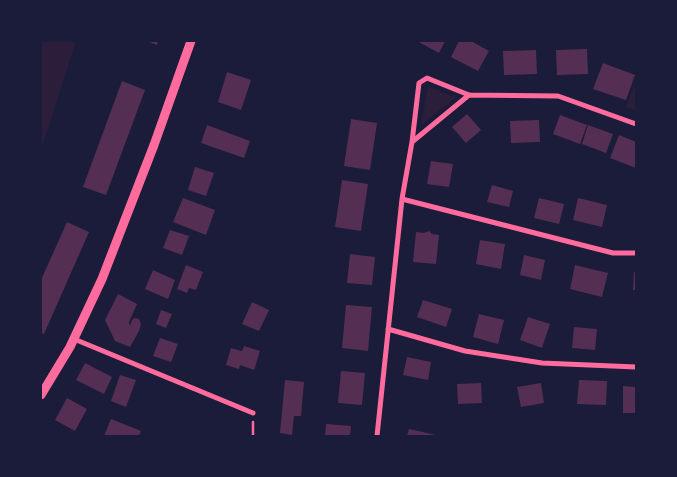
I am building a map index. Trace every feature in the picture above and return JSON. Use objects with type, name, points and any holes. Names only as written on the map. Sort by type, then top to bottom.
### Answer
[{"type":"street","points":[[41,395],[74,339],[102,278],[154,146],[191,41]]},
{"type":"street","points":[[376,436],[402,199],[412,142],[419,82],[427,78],[469,95],[558,96],[636,124]]},
{"type":"street","points":[[412,142],[469,95]]},
{"type":"street","points":[[402,199],[613,252],[636,253]]},
{"type":"street","points":[[388,329],[465,352],[542,363],[636,367]]},
{"type":"street","points":[[74,339],[253,413]]},
{"type":"shaded area","points":[[41,41],[76,41],[41,151]]},
{"type":"shaded area","points":[[636,80],[636,110],[626,107]]},
{"type":"shaded area","points":[[428,86],[455,98],[421,125]]},
{"type":"building","points":[[146,41],[158,41],[157,45]]},
{"type":"building","points":[[417,41],[445,41],[439,53]]},
{"type":"building","points":[[459,41],[471,41],[489,51],[478,71],[451,57]]},
{"type":"building","points":[[587,49],[588,74],[557,75],[556,50]]},
{"type":"building","points":[[536,50],[537,74],[504,75],[503,51]]},
{"type":"building","points":[[603,63],[635,75],[626,100],[593,89]]},
{"type":"building","points":[[227,72],[251,80],[241,110],[218,102]]},
{"type":"building","points":[[122,81],[145,90],[106,195],[83,187]]},
{"type":"building","points":[[467,114],[481,130],[466,143],[452,127]]},
{"type":"building","points":[[560,115],[587,125],[580,144],[553,134]]},
{"type":"building","points":[[351,119],[377,123],[370,170],[344,166]]},
{"type":"building","points":[[539,120],[540,142],[511,143],[510,121]]},
{"type":"building","points":[[207,125],[250,141],[244,158],[201,143]]},
{"type":"building","points":[[588,125],[613,134],[606,153],[582,144]]},
{"type":"building","points":[[619,135],[636,142],[636,168],[610,158]]},
{"type":"building","points":[[431,161],[453,164],[449,187],[427,184]]},
{"type":"building","points":[[195,167],[214,173],[206,196],[188,190]]},
{"type":"building","points":[[342,180],[368,184],[361,231],[335,227]]},
{"type":"building","points":[[492,185],[513,191],[509,207],[487,202]]},
{"type":"building","points":[[183,198],[215,210],[206,235],[173,222]]},
{"type":"building","points":[[539,198],[564,204],[559,224],[534,218]]},
{"type":"building","points":[[578,198],[607,205],[602,227],[573,220]]},
{"type":"building","points":[[67,222],[89,232],[44,334],[41,333],[41,280]]},
{"type":"building","points":[[170,230],[189,236],[182,255],[163,248]]},
{"type":"building","points":[[429,231],[432,234],[439,235],[436,264],[413,262],[416,232],[424,233]]},
{"type":"building","points":[[480,240],[505,244],[501,269],[476,264]]},
{"type":"building","points":[[350,254],[375,257],[372,285],[347,283]]},
{"type":"building","points":[[524,255],[545,260],[541,280],[520,275]]},
{"type":"building","points":[[186,265],[203,272],[196,290],[189,288],[187,293],[177,289]]},
{"type":"building","points":[[575,265],[608,273],[602,297],[570,289]]},
{"type":"building","points":[[153,270],[175,280],[168,299],[145,289]]},
{"type":"building","points":[[634,272],[636,272],[636,290],[633,290]]},
{"type":"building","points":[[118,294],[137,304],[129,322],[130,326],[135,318],[139,319],[141,324],[130,347],[115,341],[105,320]]},
{"type":"building","points":[[423,300],[452,309],[446,327],[417,317]]},
{"type":"building","points":[[252,302],[269,310],[259,331],[242,324]]},
{"type":"building","points":[[346,305],[372,307],[368,351],[342,348]]},
{"type":"building","points":[[161,310],[172,314],[166,328],[156,324]]},
{"type":"building","points":[[479,314],[504,320],[498,344],[473,337]]},
{"type":"building","points":[[528,317],[550,324],[542,348],[520,340]]},
{"type":"building","points":[[574,327],[597,329],[595,350],[572,348]]},
{"type":"building","points":[[160,338],[178,344],[171,362],[153,356]]},
{"type":"building","points":[[244,346],[260,351],[254,370],[240,365],[239,369],[226,365],[231,348],[242,351]]},
{"type":"building","points":[[407,357],[431,362],[428,380],[403,375]]},
{"type":"building","points":[[85,363],[112,377],[104,394],[76,380]]},
{"type":"building","points":[[341,371],[365,373],[362,405],[338,403]]},
{"type":"building","points":[[120,375],[136,380],[126,407],[111,401]]},
{"type":"building","points":[[285,380],[304,382],[301,416],[294,416],[292,435],[280,433]]},
{"type":"building","points":[[579,380],[607,381],[606,405],[577,404]]},
{"type":"building","points":[[481,383],[482,403],[458,404],[457,384]]},
{"type":"building","points":[[541,383],[544,403],[521,407],[517,387]]},
{"type":"building","points":[[623,386],[636,387],[636,413],[623,413]]},
{"type":"building","points":[[67,398],[87,409],[75,431],[55,420]]},
{"type":"building","points":[[111,419],[141,431],[139,436],[104,436]]},
{"type":"building","points":[[326,424],[351,426],[350,436],[325,436]]},
{"type":"building","points":[[409,429],[436,435],[436,436],[407,436]]}]
